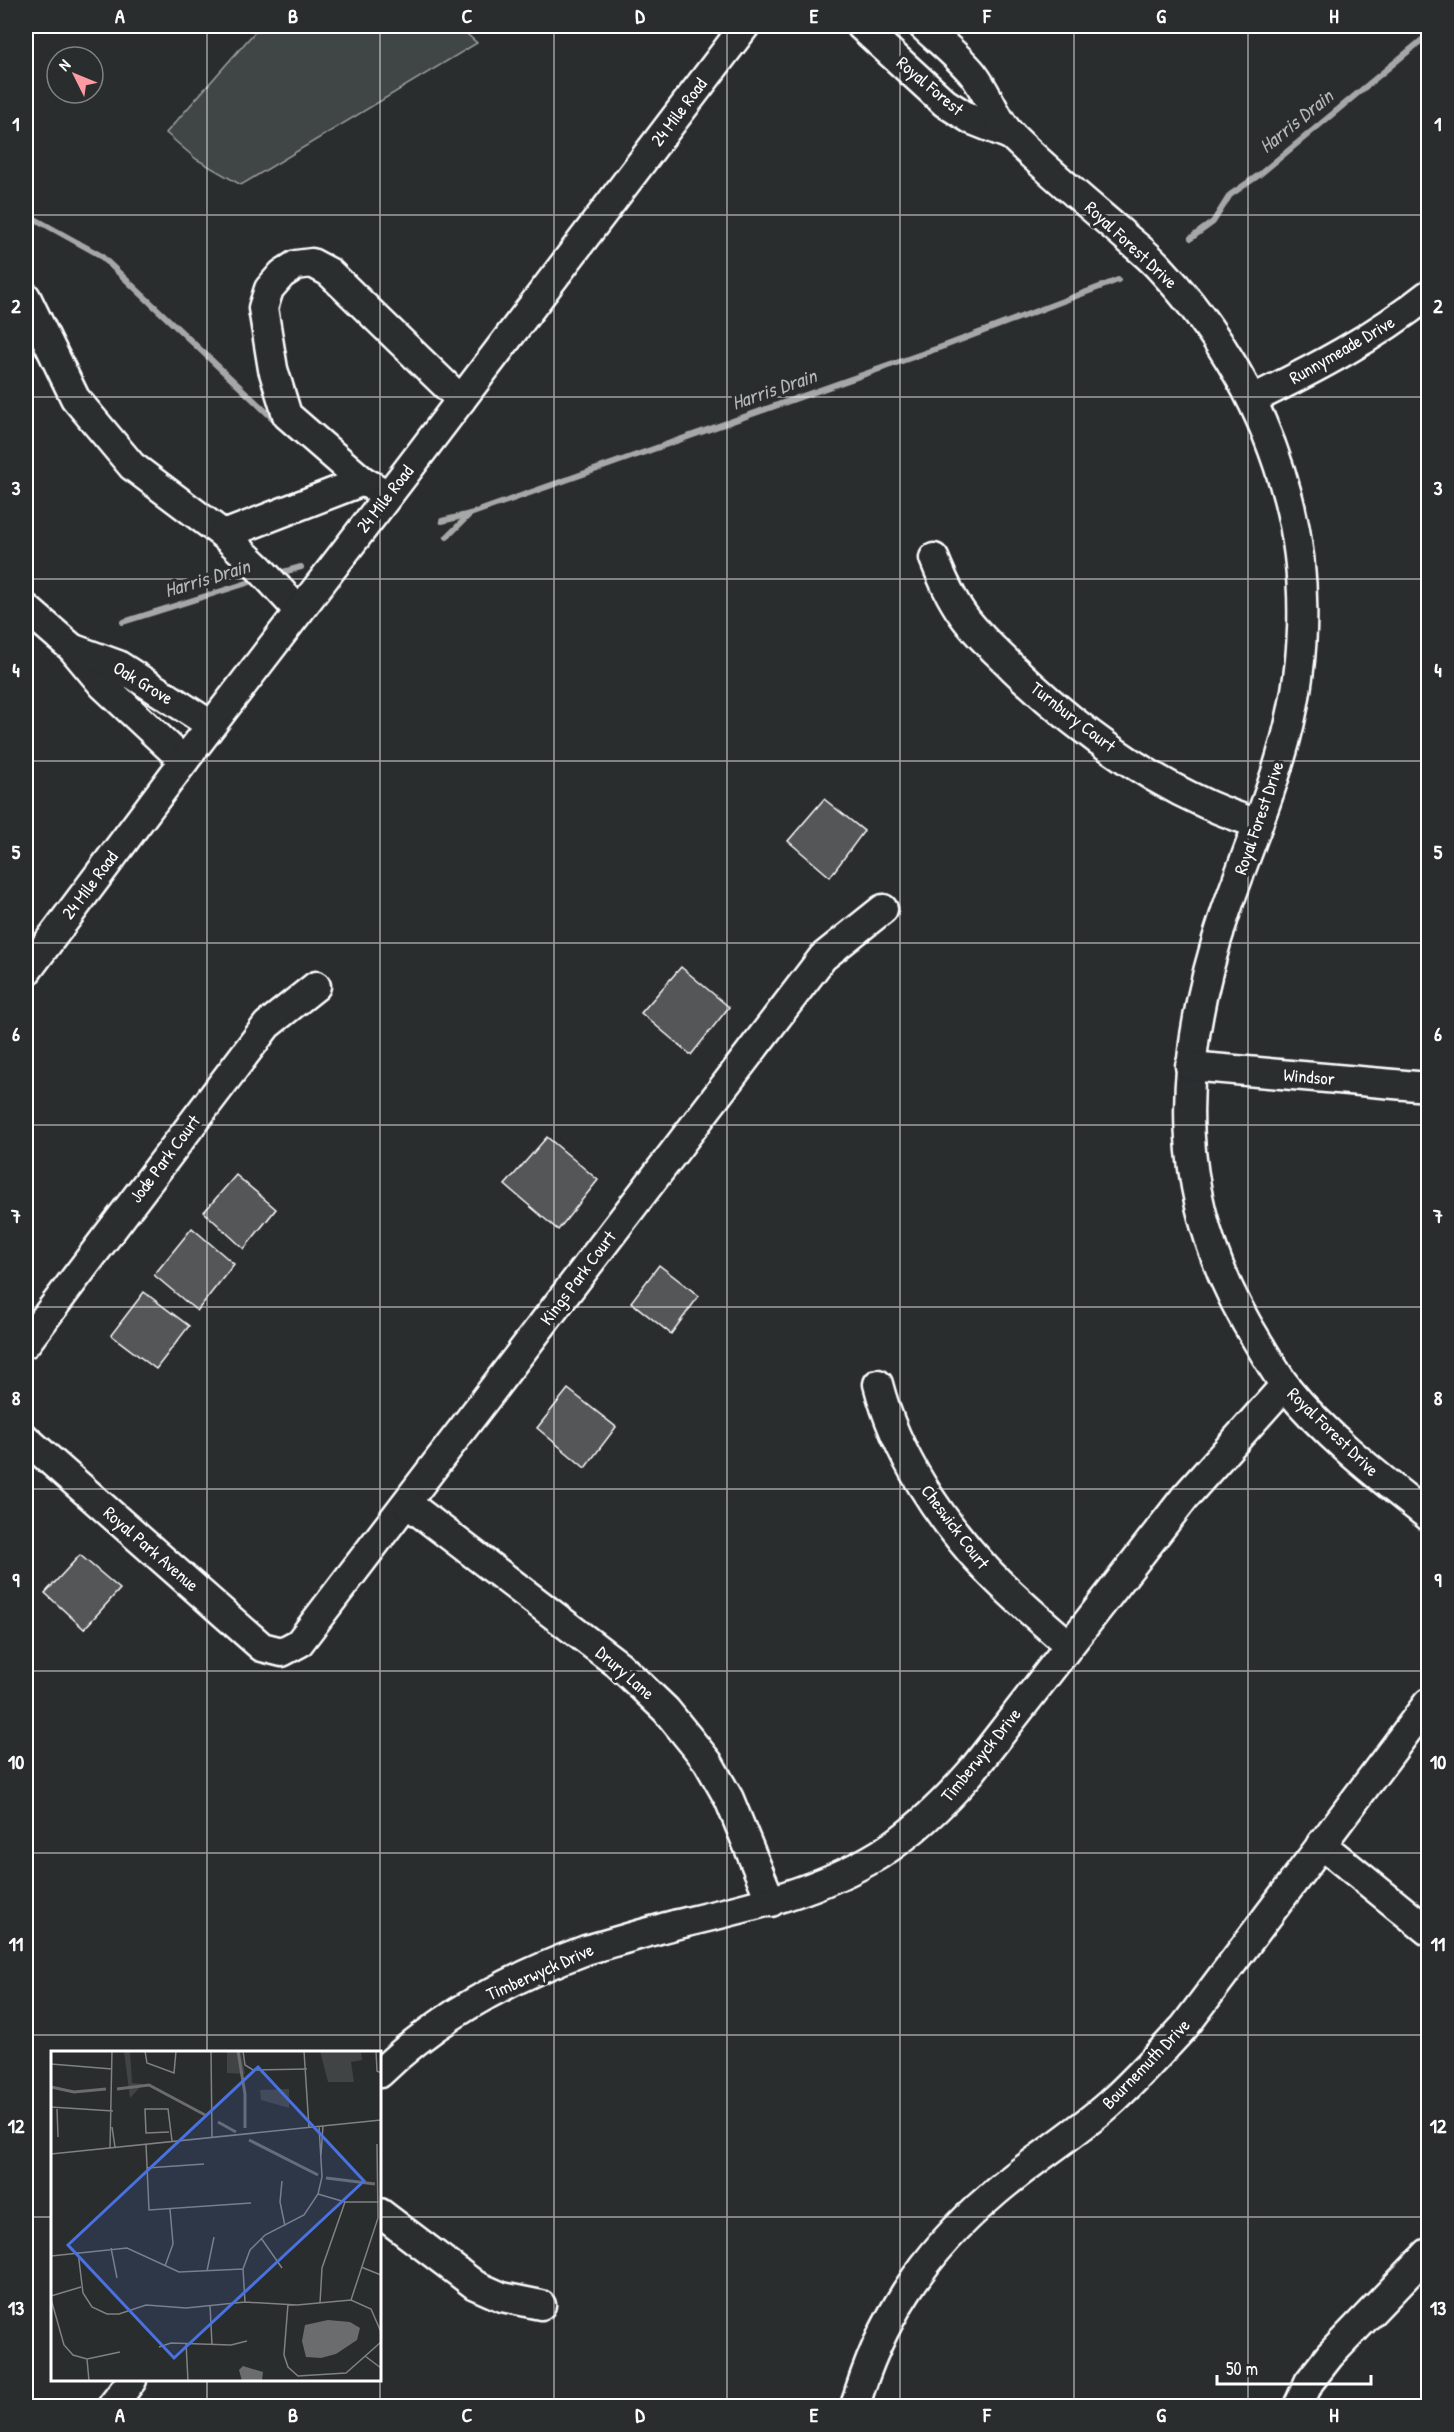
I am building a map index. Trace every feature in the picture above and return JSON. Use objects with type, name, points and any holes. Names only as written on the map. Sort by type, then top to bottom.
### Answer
[{"type":"street","name":"Royal Forest","points":[[861,26],[945,103],[972,120],[1010,135]]},
{"type":"street","name":"Royal Forest","points":[[923,26],[973,74],[1010,135]]},
{"type":"street","name":"24 Mile Road","points":[[26,972],[184,760],[461,400],[735,29]]},
{"type":"street","name":"Royal Forest Drive","points":[[1010,135],[1156,263],[1192,305],[1222,346],[1253,399],[1290,504],[1300,564],[1302,628],[1300,667],[1281,756],[1208,967],[1196,1019],[1190,1066],[1188,1130],[1192,1174],[1202,1219],[1218,1266],[1242,1318],[1285,1385],[1337,1440],[1428,1516]]},
{"type":"street","points":[[388,495],[363,481],[287,414],[273,369],[262,308],[269,289],[282,274],[296,265],[312,264],[328,272],[461,400]]},
{"type":"street","name":"Runnymeade Drive","points":[[1253,399],[1311,371],[1366,340],[1428,295]]},
{"type":"street","points":[[26,297],[75,398],[132,466],[224,535],[270,579],[299,611]]},
{"type":"street","points":[[224,535],[363,481]]},
{"type":"street","name":"Turnbury Court","points":[[934,558],[947,590],[964,616],[985,640],[1064,713],[1115,752],[1161,780],[1206,804],[1258,824]]},
{"type":"street","name":"Oak Grove","points":[[26,608],[72,648],[103,686],[184,760]]},
{"type":"street","name":"Oak Grove","points":[[72,648],[118,665],[211,725]]},
{"type":"street","name":"Kings Park Court","points":[[282,1652],[299,1643],[823,957],[883,909]]},
{"type":"street","name":"Jode Park Court","points":[[26,1343],[267,1025],[316,986]]},
{"type":"street","name":"Windsor","points":[[1190,1066],[1428,1087]]},
{"type":"street","name":"Cheswick Court","points":[[878,1384],[896,1438],[944,1518],[988,1571],[1069,1645]]},
{"type":"street","name":"Timberwyck Drive","points":[[381,2072],[401,2052],[460,2010],[557,1961],[586,1950],[671,1926],[771,1902],[830,1881],[880,1854],[935,1810],[971,1772],[1185,1497],[1285,1385]]},
{"type":"street","name":"Royal Park Avenue","points":[[26,1439],[262,1647],[282,1652]]},
{"type":"street","name":"Drury Lane","points":[[407,1503],[619,1665],[666,1710],[708,1762],[729,1799],[771,1902]]},
{"type":"street","name":"Bournemuth Drive","points":[[855,2406],[880,2337],[912,2280],[957,2229],[991,2196],[1110,2103],[1185,2026],[1428,1703]]},
{"type":"street","points":[[1322,1844],[1428,1931]]},
{"type":"street","points":[[381,2214],[475,2285],[502,2297],[541,2305]]},
{"type":"street","points":[[1298,2406],[1309,2382],[1330,2355],[1428,2253]]},
{"type":"street","points":[[112,2406],[131,2381]]},
{"type":"shaded area","points":[[260,26],[458,26],[477,43],[241,185],[196,159],[166,133]]},
{"type":"building","points":[[824,799],[864,831],[830,877],[788,841]]},
{"type":"building","points":[[681,967],[729,1007],[691,1055],[641,1013]]},
{"type":"building","points":[[547,1137],[598,1180],[558,1230],[505,1185]]},
{"type":"building","points":[[236,1175],[276,1209],[244,1249],[204,1212]]},
{"type":"building","points":[[192,1228],[234,1264],[197,1311],[154,1275]]},
{"type":"building","points":[[659,1265],[699,1296],[671,1334],[631,1302]]},
{"type":"building","points":[[144,1292],[189,1326],[156,1369],[111,1335]]},
{"type":"building","points":[[568,1389],[616,1427],[585,1468],[537,1428]]},
{"type":"building","points":[[80,1555],[120,1589],[84,1629],[45,1593]]},
{"type":"waterway","name":"Harris Drain","points":[[1191,238],[1213,222],[1230,195],[1259,175],[1428,35]]},
{"type":"waterway","points":[[26,214],[100,255],[280,425]]},
{"type":"waterway","name":"Harris Drain","points":[[442,521],[470,514],[947,345],[1118,280]]},
{"type":"waterway","name":"Harris Drain","points":[[447,537],[470,514]]},
{"type":"waterway","name":"Harris Drain","points":[[276,574],[301,567]]},
{"type":"waterway","name":"Harris Drain","points":[[123,622],[260,579]]}]
